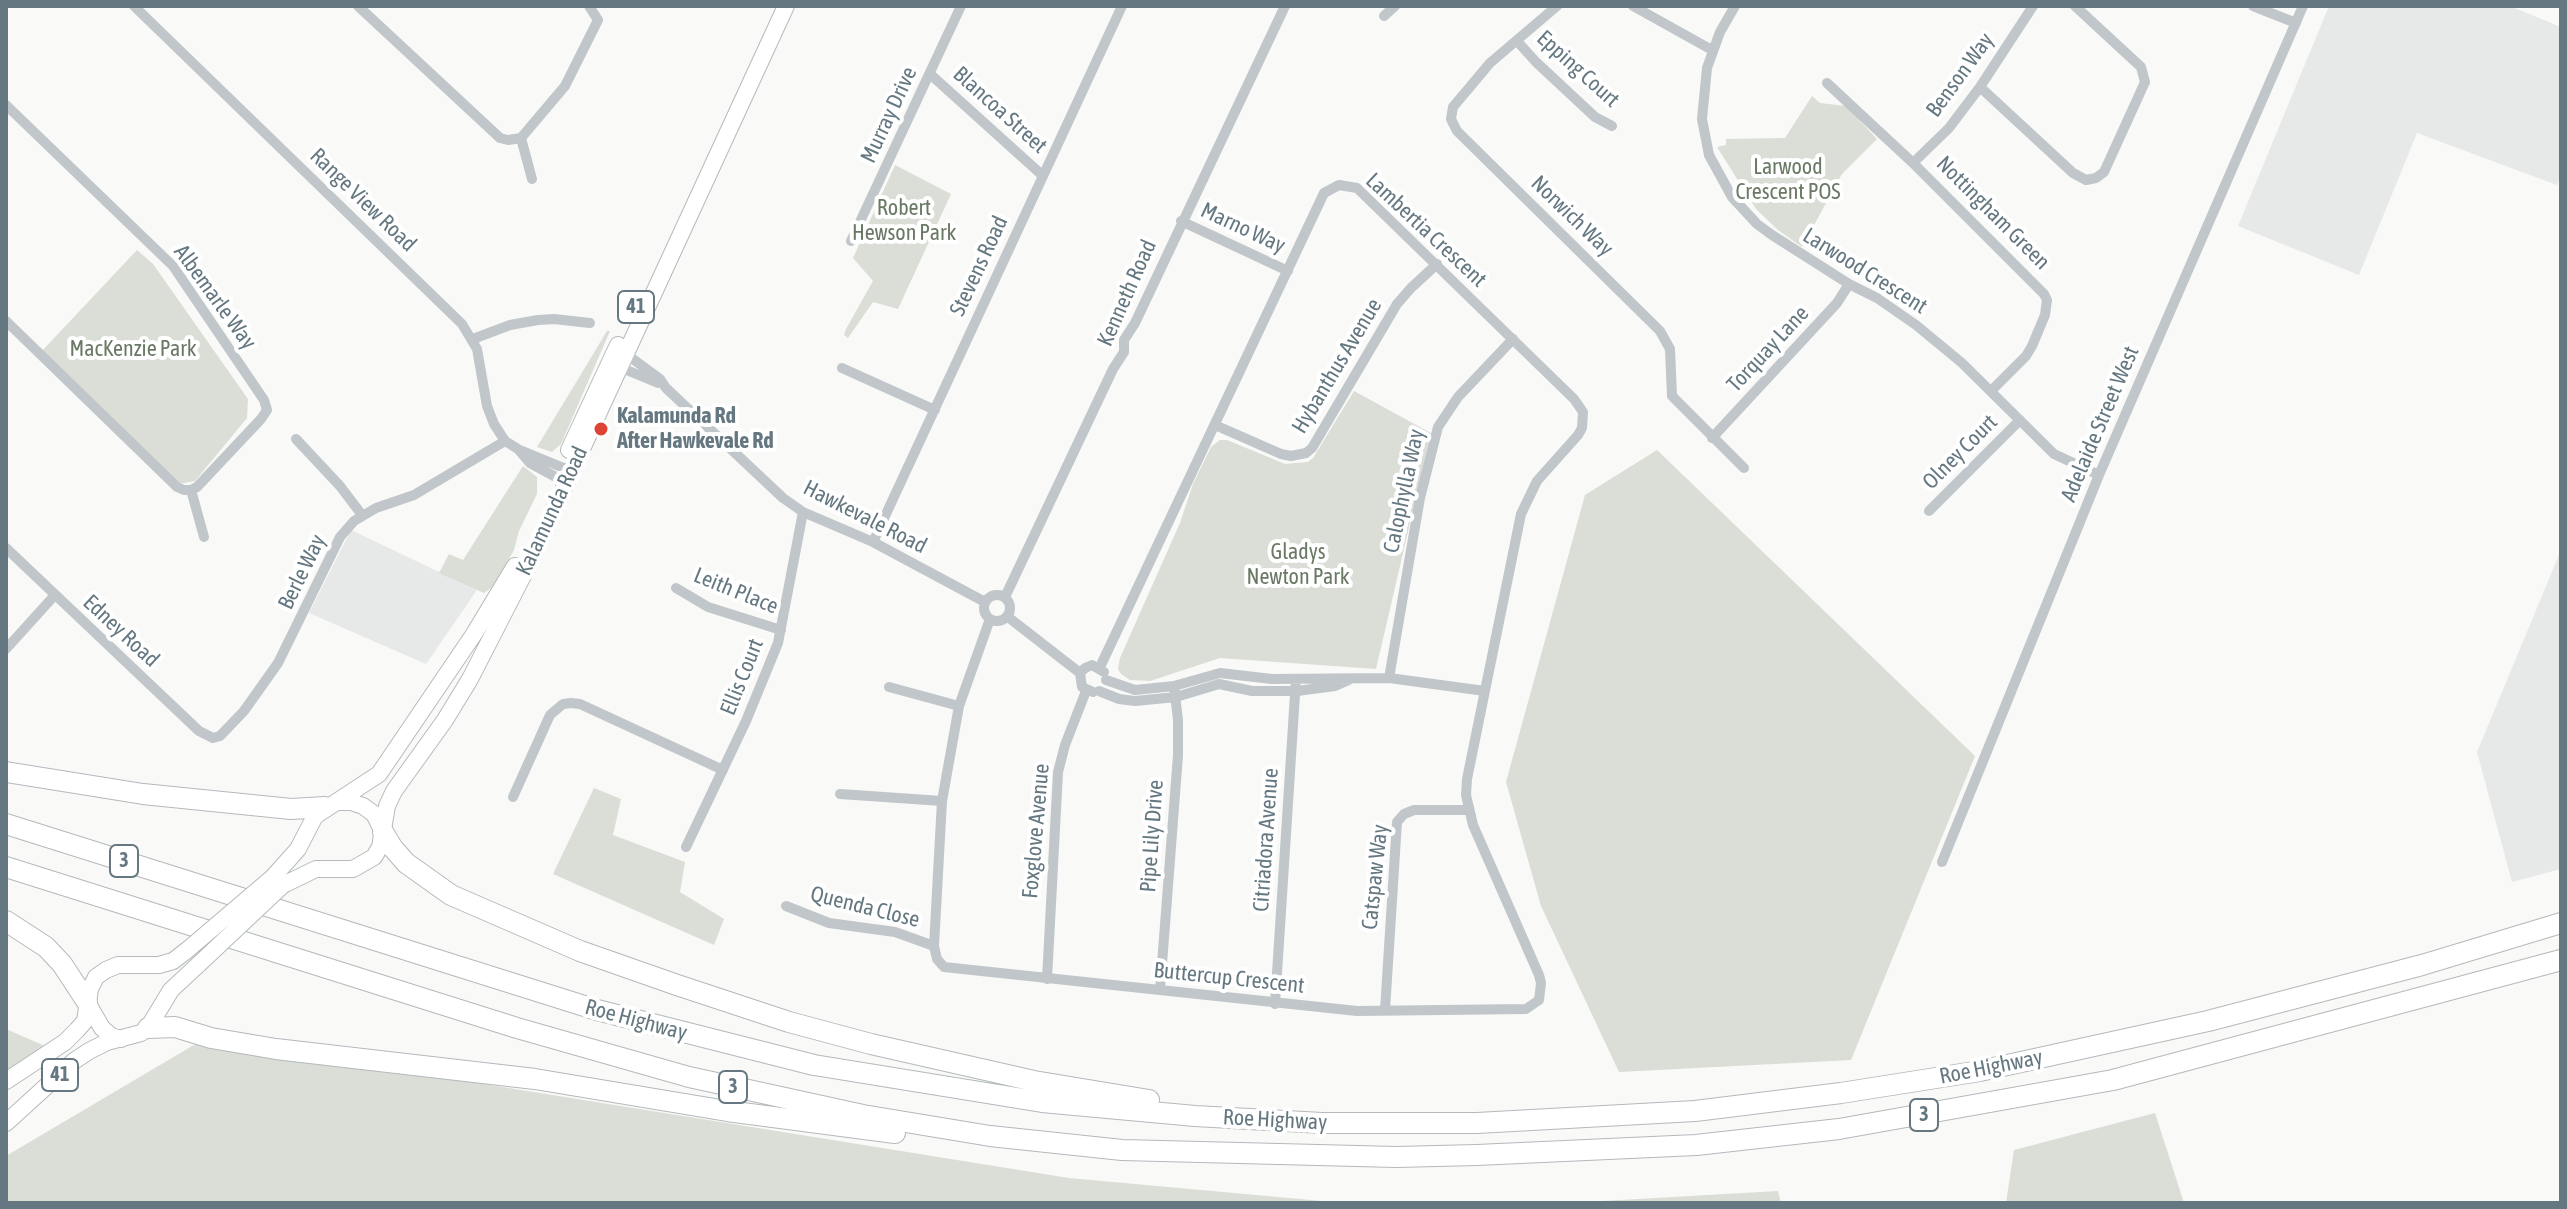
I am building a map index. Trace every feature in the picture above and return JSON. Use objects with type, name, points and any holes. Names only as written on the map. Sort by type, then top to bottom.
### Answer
[{"type":"highway","points":[[6,772],[143,794],[291,809],[332,804]]},
{"type":"highway","name":"Roe Highway","points":[[6,824],[597,1010],[814,1065],[988,1095],[1195,1116],[1322,1123],[1463,1123],[1695,1111],[1841,1093],[1980,1071],[2208,1021],[2422,965],[2561,923]]},
{"type":"highway","points":[[383,832],[406,863],[432,883],[503,918],[580,951],[677,985],[789,1022],[871,1044],[1034,1081],[1205,1107],[1350,1116],[1534,1120]]},
{"type":"highway","name":"Roe Highway","points":[[6,867],[530,1032],[689,1077],[863,1115],[990,1136],[1122,1150],[1396,1157],[1477,1155],[1696,1145],[1839,1129],[2113,1080],[2561,960]]},
{"type":"highway","points":[[6,921],[46,947],[62,964],[87,1002]]},
{"type":"highway","points":[[148,1028],[175,1027],[211,1038],[276,1049],[535,1079],[820,1124],[964,1141],[1122,1150]]},
{"type":"main road","name":"Kalamunda Road","points":[[618,358],[776,6]]},
{"type":"main road","name":"Kalamunda Road","points":[[148,1028],[171,990],[278,881],[315,816],[379,774],[474,634],[564,474],[786,6]]},
{"type":"main road","name":"Kalamunda Road","points":[[6,1081],[71,1036],[85,1021],[87,1002],[96,977],[106,970],[118,965],[159,965],[173,961],[278,881],[316,869],[353,869],[374,857],[380,847],[387,806],[394,791],[470,679],[529,564],[564,474]]},
{"type":"main road","points":[[332,804],[351,802],[363,806],[374,814],[383,832]]},
{"type":"main road","points":[[87,1002],[102,1028],[111,1036],[121,1039]]},
{"type":"main road","name":"41","points":[[6,1123],[74,1061],[107,1042],[148,1028]]},
{"type":"street","name":"Range View Road","points":[[134,6],[462,324],[473,339],[481,363],[487,406],[505,441]]},
{"type":"street","points":[[358,6],[500,138],[508,140],[521,138],[565,86],[598,20],[589,6]]},
{"type":"street","name":"Murray Drive","points":[[851,241],[961,6]]},
{"type":"street","name":"Stevens Road","points":[[873,542],[1122,6]]},
{"type":"street","name":"Kenneth Road","points":[[1005,597],[1113,369],[1124,352],[1124,340],[1135,323],[1285,6]]},
{"type":"street","points":[[1384,16],[1395,6]]},
{"type":"street","name":"Norwich Way","points":[[1557,6],[1490,63],[1453,107],[1451,119],[1457,131],[1660,331],[1670,349],[1672,396],[1744,468]]},
{"type":"street","points":[[1633,6],[1712,50]]},
{"type":"street","name":"Larwood Crescent","points":[[1735,6],[1729,12],[1712,50],[1704,89],[1704,137],[1713,163],[1732,197],[1757,224],[1849,284],[1896,310],[1962,363],[2054,454],[2099,475]]},
{"type":"street","name":"Benson Way","points":[[1913,163],[1949,128],[2033,6]]},
{"type":"street","points":[[1980,87],[2073,173],[2086,180],[2104,172],[2145,82],[2141,67],[2075,6]]},
{"type":"street","points":[[2253,6],[2296,23]]},
{"type":"street","name":"Adelaide Street West","points":[[1942,862],[2099,475],[2303,6]]},
{"type":"street","name":"Epping Court","points":[[1517,41],[1585,108],[1612,126]]},
{"type":"street","name":"Blancoa Street","points":[[930,74],[1042,175]]},
{"type":"street","name":"Nottingham Green","points":[[1827,83],[1913,163],[2039,288],[2047,300],[2045,315],[2026,356],[1991,391]]},
{"type":"street","name":"Albemarle Way","points":[[6,105],[173,266],[264,400],[267,410],[261,419],[191,490]]},
{"type":"street","points":[[521,138],[532,179]]},
{"type":"street","name":"Lambertia Crescent","points":[[1100,667],[1324,193],[1339,185],[1357,188],[1581,405],[1583,419],[1578,435],[1537,481],[1521,514],[1485,691]]},
{"type":"street","name":"Marno Way","points":[[1181,221],[1288,271]]},
{"type":"street","name":"Hybanthus Avenue","points":[[1215,425],[1281,454],[1300,456],[1306,453],[1312,448],[1397,304],[1437,264]]},
{"type":"street","name":"Torquay Lane","points":[[1712,438],[1837,303],[1849,284]]},
{"type":"street","points":[[473,339],[510,325],[538,320],[590,323]]},
{"type":"street","points":[[6,321],[177,487],[191,490],[204,537]]},
{"type":"street","name":"Calophylla Way","points":[[1389,678],[1420,498],[1438,427],[1458,397],[1513,339]]},
{"type":"street","name":"Hawkevale Road","points":[[618,358],[660,379],[783,498],[803,512],[873,542],[985,602]]},
{"type":"street","points":[[842,368],[935,410]]},
{"type":"street","name":"Olney Court","points":[[1929,511],[2020,420]]},
{"type":"street","points":[[296,439],[340,486],[362,515]]},
{"type":"street","points":[[505,441],[518,449],[530,463],[564,474]]},
{"type":"street","name":"Berle Way","points":[[213,738],[220,736],[244,711],[278,663],[340,537],[362,515],[414,495],[505,441]]},
{"type":"street","name":"Ellis Court","points":[[686,847],[746,721],[781,630],[803,512]]},
{"type":"street","name":"Edney Road","points":[[6,548],[199,731],[213,738]]},
{"type":"street","name":"Leith Place","points":[[676,588],[708,607],[781,630]]},
{"type":"street","points":[[994,595],[1005,597],[1011,606],[1008,617],[999,622],[990,619],[984,611],[985,602],[994,595]]},
{"type":"street","points":[[6,649],[54,596]]},
{"type":"street","points":[[1008,617],[1080,673]]},
{"type":"street","points":[[934,946],[942,801],[959,706],[990,619]]},
{"type":"street","points":[[1351,679],[1335,686],[1297,691],[1252,691],[1219,684],[1135,701],[1099,691],[1086,691],[1079,682],[1080,673],[1089,666],[1100,667],[1106,680],[1135,690],[1175,691],[1220,673],[1251,678],[1389,678],[1485,691]]},
{"type":"street","name":"Citriadora Avenue","points":[[1275,1004],[1296,679]]},
{"type":"street","points":[[1099,691],[1106,680]]},
{"type":"street","points":[[889,687],[959,706]]},
{"type":"street","name":"Foxglove Avenue","points":[[1047,979],[1058,772],[1086,691]]},
{"type":"street","name":"Pipe Lily Drive","points":[[1160,990],[1178,755],[1175,691]]},
{"type":"street","name":"Buttercup Crescent","points":[[934,946],[937,959],[949,969],[1275,1004],[1357,1011],[1526,1009],[1539,1000],[1539,975],[1482,848],[1469,810],[1467,779],[1485,691]]},
{"type":"street","points":[[513,797],[550,715],[563,704],[580,704],[723,770]]},
{"type":"street","points":[[840,794],[942,801]]},
{"type":"street","name":"Catspaw Way","points":[[1385,1010],[1397,822],[1404,814],[1414,810],[1469,810]]},
{"type":"street","name":"Quenda Close","points":[[786,906],[829,923],[895,932],[934,946]]},
{"type":"shaded area","points":[[2329,6],[2510,6],[2561,27],[2561,176],[2557,185],[2417,133],[2359,275],[2238,226]]},
{"type":"shaded area","points":[[351,530],[477,590],[426,664],[309,613]]},
{"type":"shaded area","points":[[2561,550],[2561,869],[2512,882],[2477,752]]},
{"type":"green space","name":"Larwood Crescent POS","points":[[1812,96],[1820,103],[1846,106],[1877,139],[1842,174],[1802,247],[1756,209],[1717,147],[1726,145],[1726,139],[1785,138]]},
{"type":"green space","name":"Robert Hewson Park","points":[[895,165],[951,194],[898,309],[873,302],[848,338],[844,335],[846,329],[873,281],[853,258]]},
{"type":"green space","name":"MacKenzie Park","points":[[137,250],[153,264],[248,399],[247,418],[195,481],[179,484],[41,352]]},
{"type":"green space","points":[[607,331],[610,331],[561,444],[552,452],[537,447]]},
{"type":"green space","name":"Gladys Newton Park","points":[[1354,391],[1431,433],[1376,669],[1220,658],[1150,681],[1130,680],[1121,674],[1118,669],[1120,658],[1211,447],[1220,440],[1227,440],[1285,464],[1308,462]]},
{"type":"green space","points":[[1657,450],[1975,756],[1851,1060],[1619,1072],[1541,906],[1506,782],[1585,495]]},
{"type":"green space","points":[[523,466],[537,477],[537,494],[519,531],[514,550],[494,586],[484,593],[439,573],[449,554],[463,560]]},
{"type":"green space","points":[[594,788],[621,799],[613,835],[685,862],[680,892],[724,919],[714,945],[553,874]]},
{"type":"green space","points":[[6,1029],[45,1046],[6,1075]]},
{"type":"green space","points":[[204,1039],[1069,1178],[1344,1203],[6,1203],[6,1156]]},
{"type":"green space","points":[[2155,1113],[2184,1203],[2006,1203],[2014,1150]]},
{"type":"green space","points":[[1778,1191],[1781,1203],[1568,1203]]},
{"type":"place","name":"Kalamunda Rd After Hawkevale Rd","points":[[601,429]]}]
